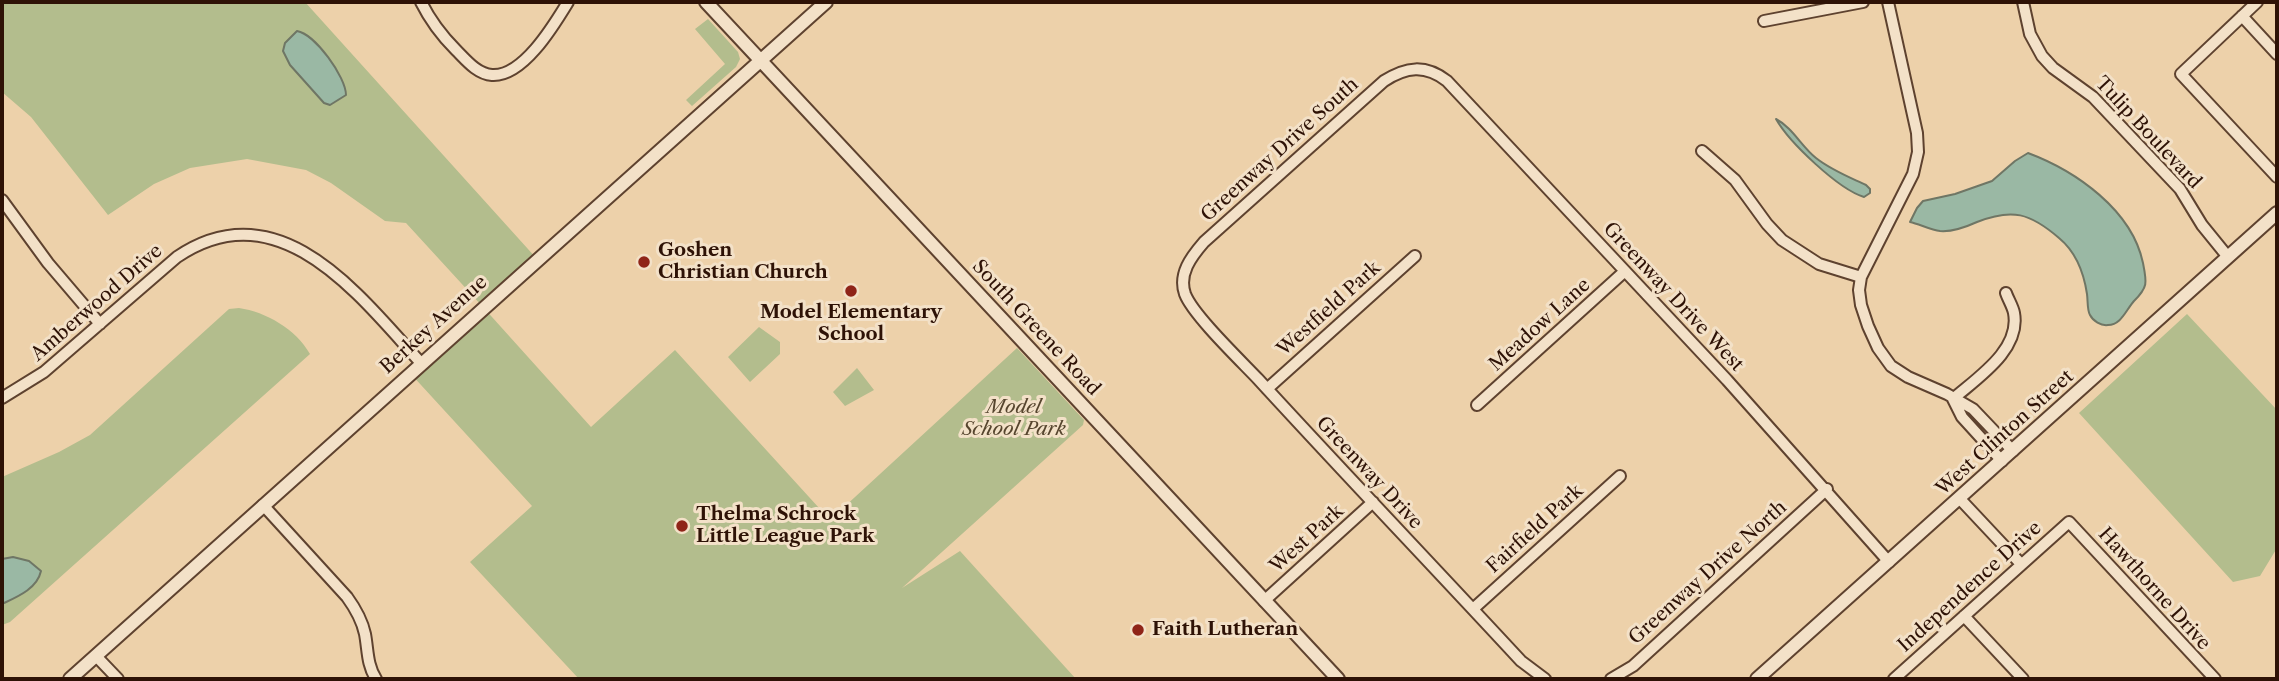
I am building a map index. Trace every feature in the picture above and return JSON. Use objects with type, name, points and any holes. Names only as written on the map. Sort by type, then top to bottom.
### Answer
[{"type":"street","points":[[421,2],[435,27],[450,44],[473,67],[492,75],[515,67],[532,52],[549,34],[568,2]]},
{"type":"street","name":"South Greene Road","points":[[706,2],[1338,679]]},
{"type":"street","name":"Berkey Avenue","points":[[70,679],[826,2]]},
{"type":"street","points":[[1764,21],[1863,2]]},
{"type":"street","points":[[1888,2],[1917,133],[1918,152],[1911,178],[1861,277],[1859,290],[1867,326],[1891,366],[1973,409],[2013,451]]},
{"type":"street","name":"Tulip Boulevard","points":[[2022,2],[2029,34],[2042,56],[2053,68],[2093,97],[2172,181],[2228,257]]},
{"type":"street","points":[[2257,2],[2181,74],[2277,177]]},
{"type":"street","points":[[2242,16],[2277,54]]},
{"type":"street","name":"Greenway Drive West","points":[[1420,68],[1447,81],[1827,489],[1889,562]]},
{"type":"street","name":"Greenway Drive South","points":[[1183,279],[1189,262],[1204,242],[1384,80],[1398,72],[1420,68]]},
{"type":"street","points":[[1702,151],[1735,180],[1782,240],[1819,264],[1861,277]]},
{"type":"street","points":[[2,200],[48,263],[100,324]]},
{"type":"street","name":"West Clinton Street","points":[[1757,679],[2277,213]]},
{"type":"street","name":"Amberwood Drive","points":[[2,398],[44,372],[184,252],[237,235],[266,236],[298,248],[342,280],[421,363]]},
{"type":"street","name":"Westfield Park","points":[[1267,389],[1415,256]]},
{"type":"street","name":"Meadow Lane","points":[[1477,405],[1625,271]]},
{"type":"street","name":"Greenway Drive","points":[[1183,279],[1190,303],[1267,389],[1521,661],[1545,679]]},
{"type":"street","points":[[1953,399],[2007,348],[2014,329],[2014,313],[2006,293]]},
{"type":"street","points":[[1953,399],[1962,417],[2002,461]]},
{"type":"street","name":"Fairfield Park","points":[[1473,609],[1620,476]]},
{"type":"street","name":"Greenway Drive North","points":[[1611,679],[1633,666],[1827,489]]},
{"type":"street","points":[[1960,499],[2021,564]]},
{"type":"street","name":"West Park","points":[[1264,601],[1373,502]]},
{"type":"street","points":[[263,505],[355,609],[365,633],[368,664],[376,679]]},
{"type":"street","name":"Independence Drive","points":[[1894,679],[2069,522]]},
{"type":"street","name":"Hawthorne Drive","points":[[2069,522],[2214,679]]},
{"type":"street","points":[[1964,616],[2022,679]]},
{"type":"street","points":[[96,656],[118,679]]},
{"type":"green space","points":[[2,2],[305,2],[537,259],[483,307],[406,223],[385,221],[331,183],[306,170],[247,159],[190,168],[154,184],[108,215],[31,117],[2,92]]},
{"type":"green space","points":[[708,19],[738,52],[740,59],[736,67],[692,106],[686,100],[725,64],[695,29]]},
{"type":"green space","name":"Model School Park","points":[[483,307],[591,427],[675,350],[830,520],[1017,348],[1084,420],[1083,425],[902,588],[960,551],[1076,679],[579,679],[470,562],[532,506],[410,373]]},
{"type":"green space","points":[[239,308],[260,313],[279,323],[297,337],[310,354],[10,622],[2,625],[2,477],[90,435],[229,309]]},
{"type":"green space","points":[[2187,314],[2277,410],[2277,548],[2260,576],[2233,582],[2079,413]]},
{"type":"green space","points":[[759,327],[780,342],[780,354],[750,382],[728,357]]},
{"type":"green space","points":[[857,368],[874,390],[845,406],[833,392]]},
{"type":"shaded area","points":[[297,31],[320,48],[341,78],[346,95],[330,105],[324,103],[290,65],[283,51],[285,43]]},
{"type":"shaded area","points":[[1776,119],[1816,158],[1866,185],[1870,193],[1864,197],[1828,175],[1792,140]]},
{"type":"shaded area","points":[[2028,153],[2065,170],[2099,195],[2127,226],[2137,244],[2143,263],[2145,284],[2142,292],[2116,323],[2103,325],[2091,317],[2084,279],[2075,257],[2059,238],[2030,218],[2001,215],[1945,231],[1910,222],[1923,201],[1955,194],[1992,181]]},
{"type":"shaded area","points":[[13,557],[29,561],[41,571],[31,588],[2,604],[2,559]]},
{"type":"place","name":"Goshen Christian Church","points":[[644,262]]},
{"type":"place","name":"Model Elementary School","points":[[851,291]]},
{"type":"place","name":"Thelma Schrock Little League Park","points":[[682,526]]},
{"type":"place","name":"Faith Lutheran","points":[[1138,630]]}]
